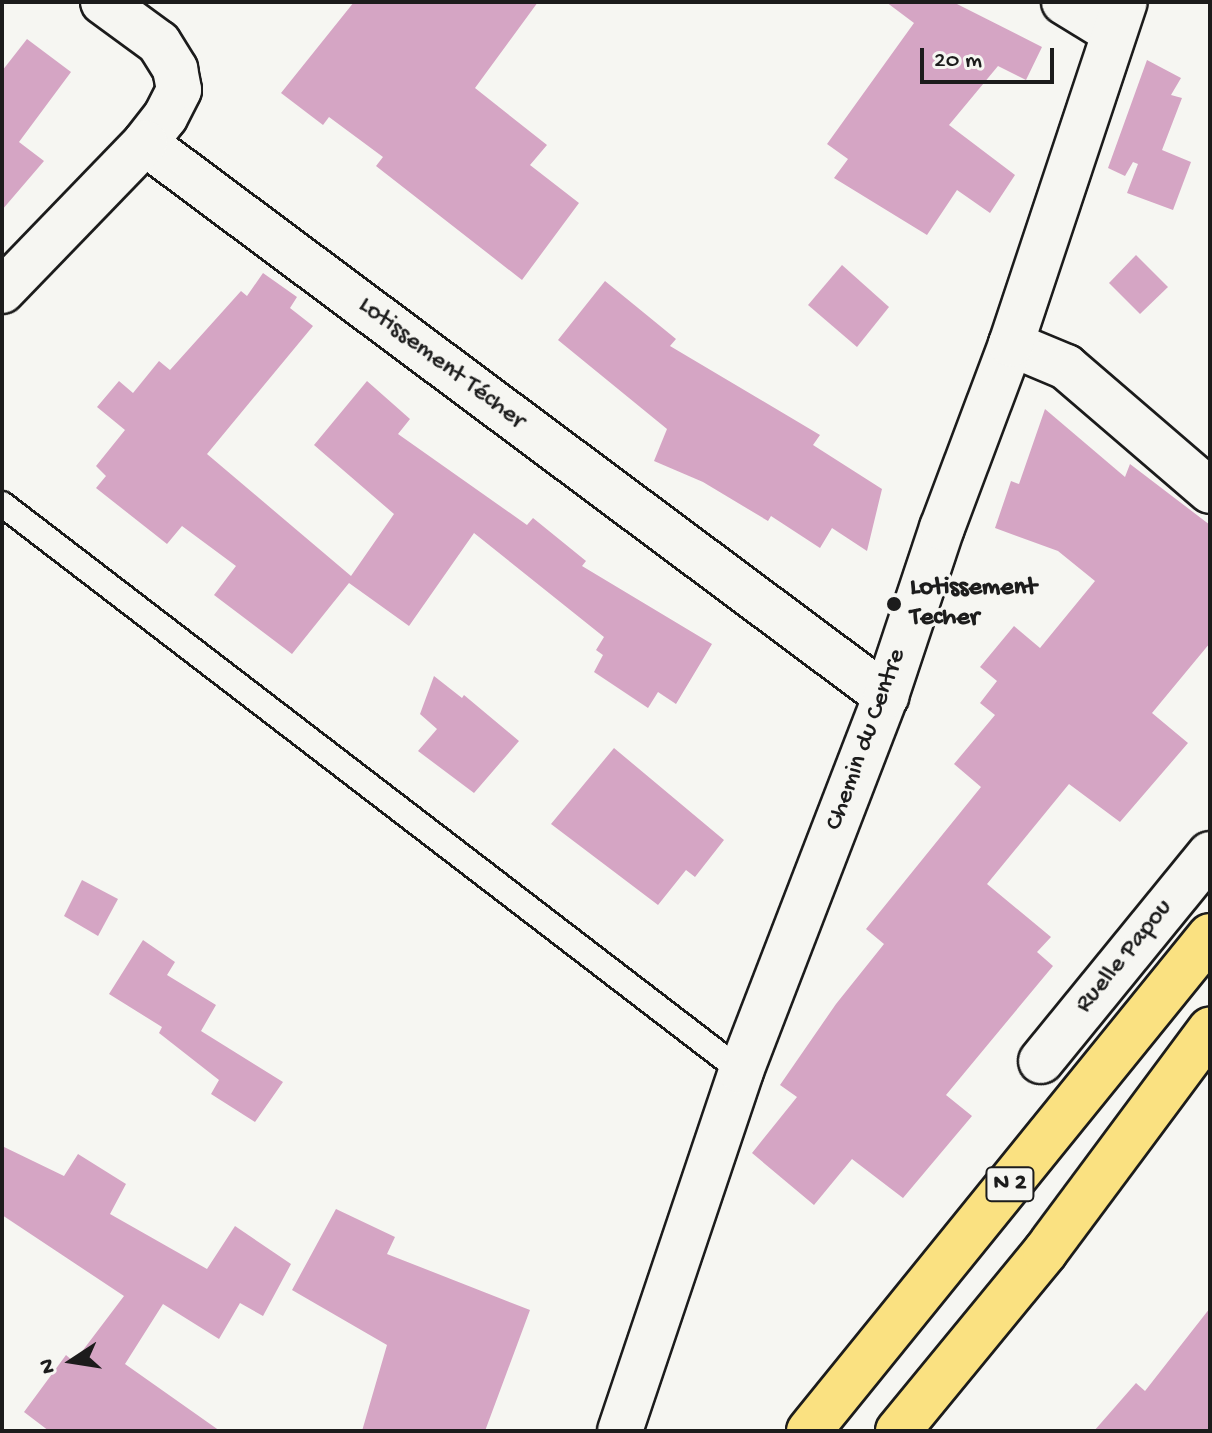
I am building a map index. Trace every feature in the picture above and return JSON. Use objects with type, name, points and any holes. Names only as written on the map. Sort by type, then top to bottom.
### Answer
[{"type":"highway","name":"N 2","points":[[809,1431],[1210,936]]},
{"type":"highway","name":"N 2","points":[[898,1431],[1045,1252],[1210,1030]]},
{"type":"highway","points":[[933,1431],[1045,1252]]},
{"type":"street","points":[[2,291],[145,143],[165,117],[179,90],[175,69],[159,43],[103,2]]},
{"type":"street","points":[[1064,2],[1119,17]]},
{"type":"street","name":"Chemin du Centre","points":[[620,1431],[741,1071],[886,696],[942,528],[1011,344],[1119,17]]},
{"type":"street","name":"Lotissement Técher","points":[[145,143],[886,696]]},
{"type":"street","points":[[1011,344],[1066,367],[1210,491]]},
{"type":"street","name":"Ruelle Papou","points":[[1041,1061],[1210,854]]},
{"type":"lane","points":[[2,504],[741,1071]]},
{"type":"building","points":[[354,2],[538,2],[475,88],[547,145],[530,165],[579,203],[522,280],[376,166],[383,157],[329,117],[323,125],[281,93]]},
{"type":"building","points":[[886,2],[953,2],[1042,47],[1026,80],[998,66],[949,125],[1015,175],[990,213],[957,190],[927,235],[834,178],[848,159],[827,144],[914,23]]},
{"type":"building","points":[[27,39],[71,72],[19,142],[44,161],[2,210],[2,71]]},
{"type":"building","points":[[1147,60],[1181,78],[1171,95],[1182,98],[1162,150],[1191,162],[1173,210],[1127,193],[1138,164],[1133,162],[1125,176],[1108,168]]},
{"type":"building","points":[[1136,255],[1168,287],[1140,314],[1109,283]]},
{"type":"building","points":[[842,265],[889,307],[857,347],[808,305]]},
{"type":"building","points":[[263,273],[297,297],[290,308],[313,326],[207,454],[351,576],[394,514],[314,445],[367,381],[410,419],[398,434],[527,525],[533,518],[586,561],[582,566],[712,644],[676,704],[658,692],[648,708],[594,672],[603,655],[596,650],[604,637],[474,533],[409,626],[349,583],[292,654],[214,595],[236,566],[182,526],[167,544],[96,488],[106,476],[96,466],[125,430],[97,407],[119,381],[133,393],[159,361],[170,370],[241,291],[247,296]]},
{"type":"building","points":[[605,281],[676,339],[670,346],[820,435],[813,445],[882,489],[867,551],[832,528],[820,548],[771,516],[768,521],[703,482],[654,461],[667,429],[558,340]]},
{"type":"building","points":[[1045,409],[1125,477],[1130,464],[1210,525],[1210,643],[1152,713],[1188,743],[1120,822],[1069,784],[987,884],[1051,937],[1037,952],[1053,966],[946,1095],[972,1116],[903,1198],[852,1159],[814,1205],[752,1153],[797,1097],[780,1085],[836,1004],[884,944],[866,929],[981,787],[954,764],[995,715],[980,703],[997,681],[980,667],[1014,626],[1040,648],[1095,581],[1058,551],[995,528],[1011,481],[1019,484]]},
{"type":"building","points":[[434,676],[462,698],[464,695],[519,741],[474,793],[418,751],[437,729],[420,714]]},
{"type":"building","points":[[614,748],[724,840],[695,877],[686,870],[658,905],[551,824]]},
{"type":"building","points":[[82,880],[118,899],[98,936],[64,916]]},
{"type":"building","points":[[143,940],[175,962],[167,975],[216,1005],[201,1031],[283,1082],[255,1122],[211,1094],[219,1080],[159,1033],[162,1027],[109,994]]},
{"type":"building","points":[[2,1146],[64,1176],[78,1154],[126,1184],[110,1214],[207,1269],[235,1226],[291,1264],[263,1316],[240,1303],[219,1339],[163,1304],[125,1364],[220,1431],[49,1431],[24,1412],[66,1355],[74,1362],[124,1296],[2,1215]]},
{"type":"building","points":[[336,1209],[395,1237],[387,1254],[530,1310],[485,1431],[362,1431],[387,1345],[292,1290]]},
{"type":"building","points":[[1210,1308],[1210,1431],[1094,1431],[1136,1383],[1145,1391]]},
{"type":"place","name":"Lotissement Techer","points":[[894,604]]}]
